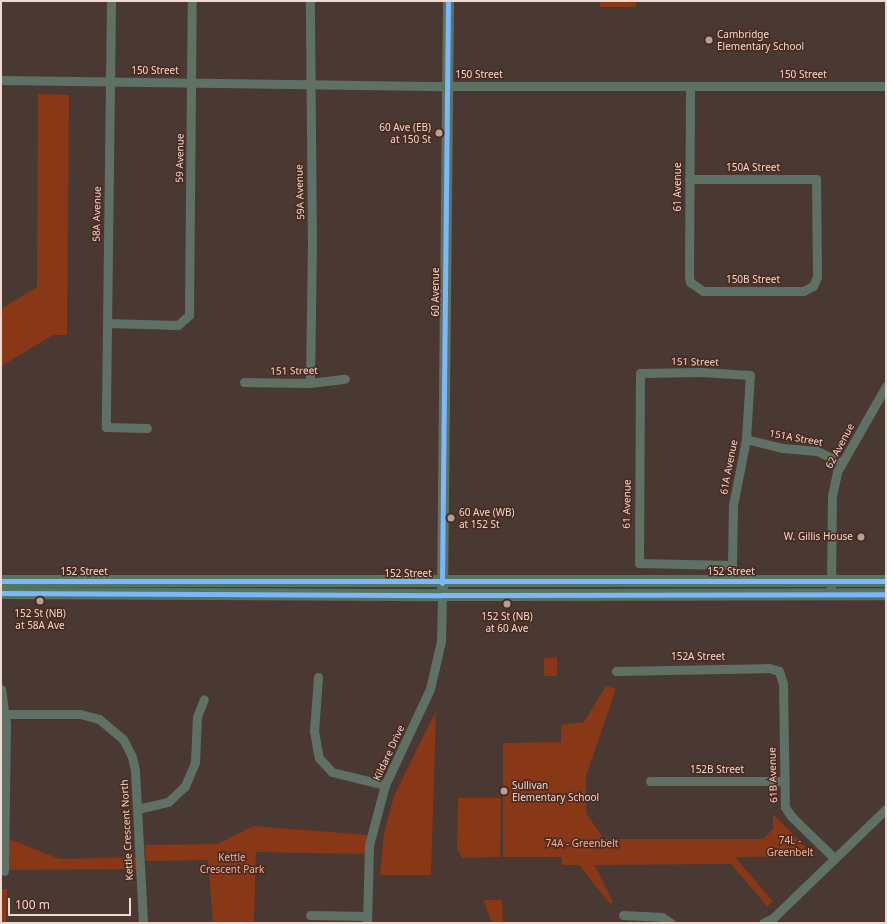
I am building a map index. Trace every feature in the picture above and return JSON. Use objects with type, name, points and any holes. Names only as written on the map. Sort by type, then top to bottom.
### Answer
[{"type":"main road","name":"152 Street","points":[[1,581],[442,583],[886,581]]},
{"type":"main road","name":"152 Street","points":[[1,593],[442,595],[886,594]]},
{"type":"street","name":"58A Avenue","points":[[111,1],[106,427],[147,428]]},
{"type":"street","name":"59 Avenue","points":[[107,323],[178,325],[189,314],[192,1]]},
{"type":"street","name":"59A Avenue","points":[[310,1],[312,247],[310,383]]},
{"type":"street","name":"60 Avenue","points":[[442,595],[448,1]]},
{"type":"street","name":"150 Street","points":[[1,80],[447,86],[886,86]]},
{"type":"street","name":"61 Avenue","points":[[690,86],[689,277],[693,286]]},
{"type":"street","name":"150A Street","points":[[690,179],[816,179],[817,277],[813,286]]},
{"type":"street","name":"150B Street","points":[[693,286],[703,291],[743,292],[803,291],[813,286]]},
{"type":"street","name":"151 Street","points":[[640,373],[750,374]]},
{"type":"street","name":"61 Avenue","points":[[640,373],[639,563],[732,565]]},
{"type":"street","name":"61A Avenue","points":[[732,565],[733,505],[746,439],[750,374]]},
{"type":"street","name":"151 Street","points":[[244,382],[310,383],[345,379]]},
{"type":"street","name":"62 Avenue","points":[[831,594],[832,496],[841,462],[886,386]]},
{"type":"street","name":"151A Street","points":[[746,439],[783,448],[817,451],[841,462]]},
{"type":"street","name":"Kildare Drive","points":[[367,920],[369,845],[385,785],[430,689],[440,641],[442,595]]},
{"type":"street","name":"152A Street","points":[[616,671],[769,668],[779,671]]},
{"type":"street","name":"61B Avenue","points":[[779,671],[783,684],[784,802],[788,812],[834,858]]},
{"type":"street","points":[[318,677],[314,731],[318,758],[332,772],[385,785]]},
{"type":"street","points":[[1,689],[3,713],[4,871]]},
{"type":"street","points":[[137,808],[168,802],[185,786],[195,762],[197,717],[204,699]]},
{"type":"street","name":"Kettle Crescent North","points":[[3,713],[80,714],[98,719],[123,739],[134,764],[143,923]]},
{"type":"street","name":"152B Street","points":[[650,781],[784,781]]},
{"type":"street","points":[[763,923],[773,918],[886,809]]},
{"type":"street","points":[[310,914],[367,920]]},
{"type":"street","points":[[623,915],[662,917],[671,923]]},
{"type":"green space","points":[[600,1],[636,1],[636,7],[600,7]]},
{"type":"green space","points":[[38,94],[69,95],[67,335],[53,335],[1,366],[1,309],[37,287]]},
{"type":"green space","points":[[544,658],[557,658],[557,676],[544,676]]},
{"type":"green space","points":[[606,686],[616,689],[586,776],[586,813],[604,839],[763,839],[773,829],[773,814],[814,856],[735,857],[773,902],[767,906],[731,864],[594,865],[613,902],[610,904],[579,865],[562,865],[562,857],[503,857],[503,743],[561,742],[561,725],[584,722]]},
{"type":"green space","points":[[436,711],[431,875],[380,875],[384,834],[394,796]]},
{"type":"green space","points":[[458,798],[501,798],[500,857],[462,858],[457,849]]},
{"type":"green space","name":"Kettle Crescent Park","points":[[253,826],[367,835],[365,854],[256,852],[254,923],[213,923],[208,860],[146,861],[145,845],[217,844]]},
{"type":"green space","points":[[9,839],[60,859],[138,857],[138,869],[8,870]]},
{"type":"green space","points":[[1,889],[7,889],[6,923],[1,923]]},
{"type":"green space","points":[[483,900],[502,900],[503,923],[492,923]]},
{"type":"cycle path","points":[[442,583],[448,1]]},
{"type":"cycle path","points":[[1,581],[886,581]]},
{"type":"cycle path","points":[[1,593],[442,595],[886,594]]},
{"type":"place","name":"Cambridge Elementary School","points":[[709,40]]},
{"type":"place","name":"60 Ave (EB) at 150 St","points":[[439,133]]},
{"type":"place","name":"60 Ave (WB) at 152 St","points":[[451,518]]},
{"type":"place","name":"W. Gillis House","points":[[861,537]]},
{"type":"place","name":"152 St (NB) at 58A Ave","points":[[40,601]]},
{"type":"place","name":"152 St (NB) at 60 Ave","points":[[507,604]]},
{"type":"place","name":"Sullivan Elementary School","points":[[504,791]]},
{"type":"park label","name":"74A - Greenbelt","points":[[582,844]]},
{"type":"park label","name":"74L - Greenbelt","points":[[790,846]]}]
